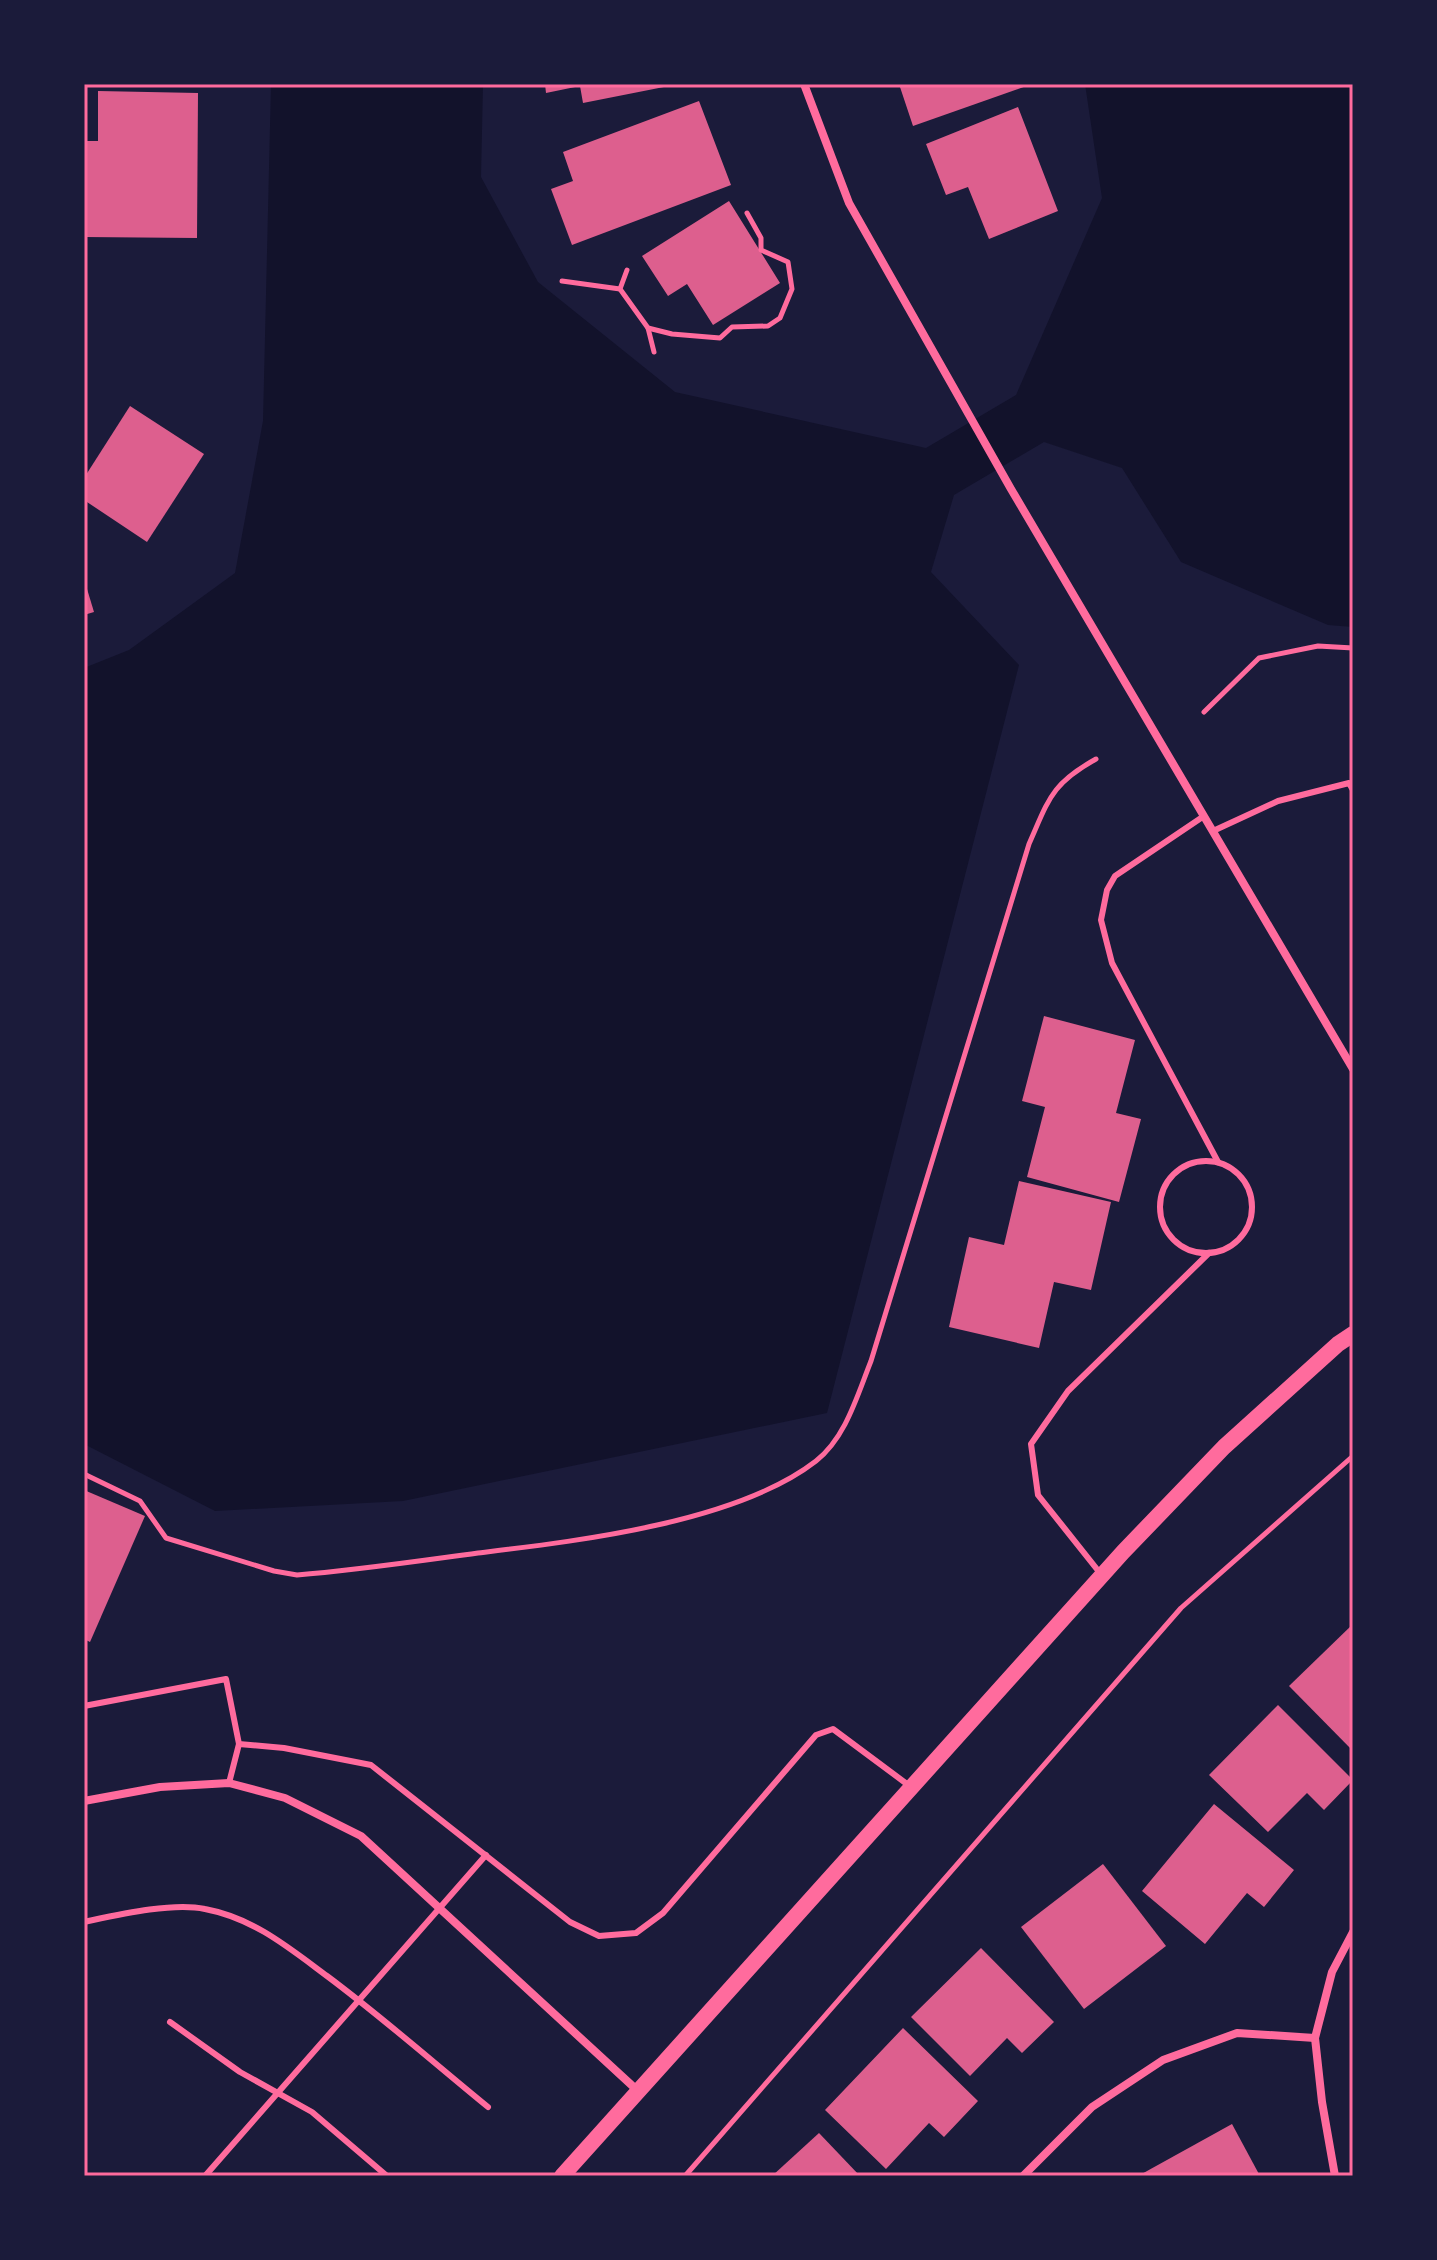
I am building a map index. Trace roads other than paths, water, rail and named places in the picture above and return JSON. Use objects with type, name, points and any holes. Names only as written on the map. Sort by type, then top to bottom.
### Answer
[{"type":"main road","points":[[562,2176],[1102,1576],[1224,1447],[1353,1334]]},
{"type":"street","points":[[804,84],[849,203],[1011,489],[1353,1069]]},
{"type":"street","points":[[84,1801],[160,1787],[229,1783],[285,1798],[361,1836],[638,2091]]},
{"type":"street","points":[[1335,2176],[1315,2038],[1332,1972],[1353,1932]]},
{"type":"street","points":[[1023,2176],[1092,2107],[1163,2060],[1237,2033],[1315,2038]]},
{"type":"lane","points":[[1213,831],[1278,801],[1352,785]]},
{"type":"lane","points":[[1204,816],[1115,876],[1107,890],[1101,920],[1112,963],[1218,1162]]},
{"type":"lane","points":[[1201,1161],[1218,1162],[1234,1170],[1246,1182],[1252,1197],[1252,1214],[1247,1229],[1237,1241],[1223,1250],[1209,1253],[1195,1252],[1171,1236],[1163,1224],[1161,1209],[1162,1193],[1171,1177],[1184,1167],[1201,1161]]},
{"type":"lane","points":[[1102,1576],[1038,1495],[1031,1444],[1068,1391],[1209,1253]]},
{"type":"lane","points":[[84,1706],[226,1679],[239,1744],[229,1783]]},
{"type":"lane","points":[[239,1744],[284,1748],[371,1765],[570,1922],[599,1936],[636,1933],[663,1913],[816,1735],[833,1729],[911,1787]]},
{"type":"lane","points":[[206,2176],[486,1855]]},
{"type":"lane","points":[[84,1922],[140,1910],[201,1908],[238,1917],[270,1933],[359,2000],[488,2107]]},
{"type":"lane","points":[[170,2022],[240,2072],[279,2092],[337,2131],[387,2176]]}]
